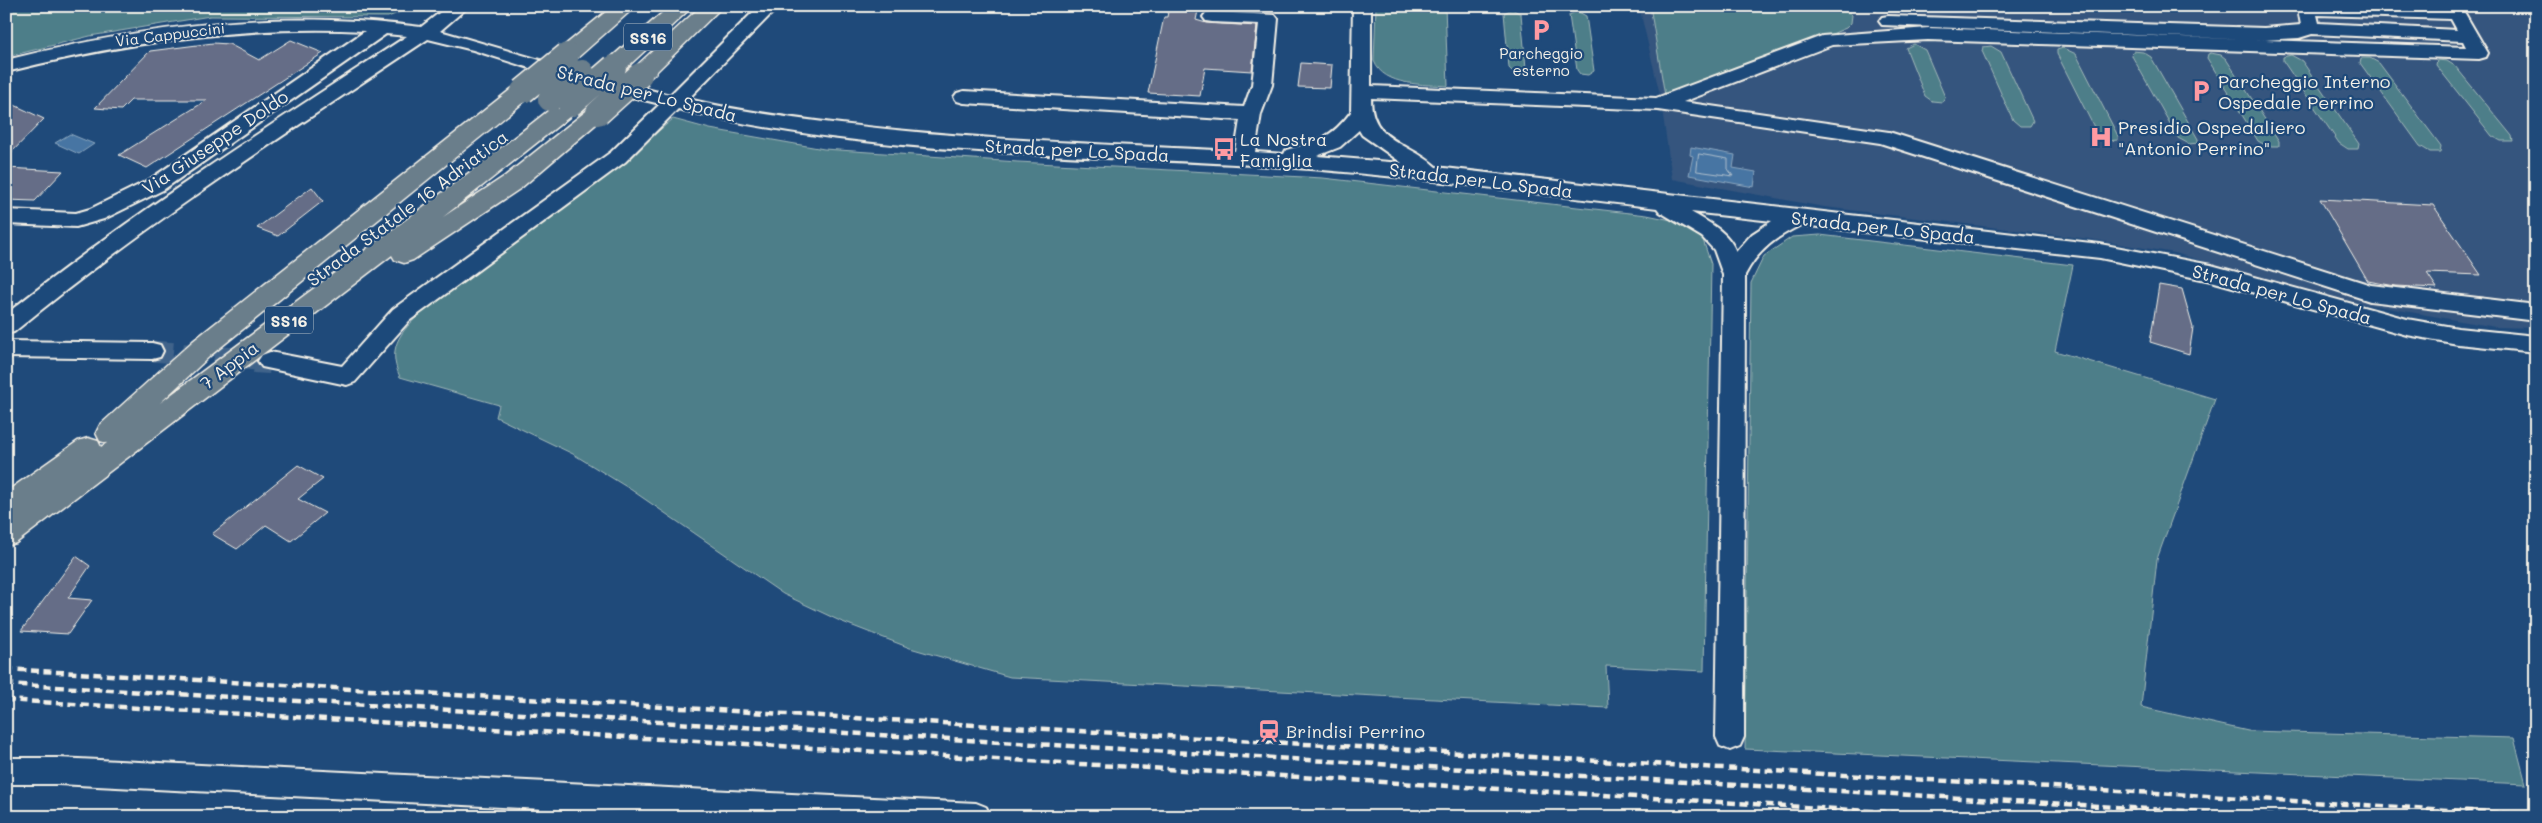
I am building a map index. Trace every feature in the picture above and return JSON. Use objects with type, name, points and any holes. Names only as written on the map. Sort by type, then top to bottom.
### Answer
[{"type":"highway","points":[[120,436],[202,348],[626,6]]},
{"type":"highway","name":"SS16","points":[[603,65],[656,6]]},
{"type":"highway","name":"SS16","points":[[603,65],[683,6]]},
{"type":"highway","points":[[120,436],[239,375],[352,290],[513,182],[598,113],[712,6]]},
{"type":"highway","name":"7 Appia","points":[[6,534],[120,436],[478,178],[603,65]]},
{"type":"highway","name":"SS16","points":[[6,508],[120,436]]},
{"type":"street","points":[[6,326],[45,293],[183,192],[425,33],[460,6]]},
{"type":"street","points":[[270,361],[347,376],[401,315],[618,158],[770,6]]},
{"type":"street","points":[[1212,17],[1269,19],[1262,84],[1251,114],[1253,159],[1306,153],[1327,146],[1347,133],[1360,113],[1362,92],[1362,6]]},
{"type":"street","points":[[1887,21],[1928,34],[2479,53],[2456,14],[2307,9],[2311,28]]},
{"type":"street","points":[[1658,104],[1829,40],[1887,21],[2264,34],[2299,32],[2311,28],[2470,36]]},
{"type":"street","name":"Via Cappuccini","points":[[6,66],[98,43],[200,27],[330,23],[425,33]]},
{"type":"street","name":"Via Giuseppe Doldo","points":[[6,217],[76,220],[97,214],[147,189],[381,29]]},
{"type":"street","name":"Strada per Lo Spada","points":[[425,33],[673,103],[831,131],[927,141],[1351,165],[2100,251],[2156,260],[2210,273],[2407,327],[2466,337],[2536,344]]},
{"type":"street","points":[[1362,92],[1658,104],[1882,137],[2370,293],[2536,313]]},
{"type":"street","points":[[964,97],[1251,114]]},
{"type":"street","points":[[1360,113],[1369,131],[1389,146],[1436,174]]},
{"type":"street","points":[[1347,133],[1347,157],[1351,165],[1367,146],[1369,131]]},
{"type":"street","points":[[1653,200],[1688,217],[1710,232],[1724,247],[1734,275],[1730,738]]},
{"type":"street","points":[[1724,247],[1726,223],[1738,210],[1751,245]]},
{"type":"street","points":[[1734,275],[1751,245],[1779,226],[1798,217]]},
{"type":"street","points":[[6,349],[152,351]]},
{"type":"street","points":[[6,771],[58,771],[976,817]]},
{"type":"shaded area","name":"Presidio Ospedaliero \"Antonio Perrino\"","points":[[1639,6],[2536,6],[2536,328],[2495,327],[2325,297],[2175,253],[2089,239],[1824,207],[1672,179],[1660,95]]},
{"type":"green space","points":[[6,6],[415,6],[388,17],[210,16],[90,36],[6,57]]},
{"type":"green space","points":[[1376,6],[1445,6],[1448,86],[1417,84],[1396,80],[1387,76],[1379,69],[1374,61]]},
{"type":"green space","points":[[1650,6],[1769,6],[1849,12],[1852,15],[1851,23],[1846,28],[1806,45],[1665,96]]},
{"type":"green space","points":[[1512,9],[1521,14],[1526,68],[1520,73],[1509,68],[1504,13]]},
{"type":"green space","points":[[1577,11],[1586,16],[1594,71],[1588,75],[1580,74],[1577,70],[1569,15]]},
{"type":"green space","points":[[1914,44],[1925,50],[1945,97],[1942,102],[1932,101],[1925,96],[1906,48]]},
{"type":"green space","points":[[1991,46],[2001,52],[2033,121],[2030,126],[2020,126],[2013,120],[1982,51],[1983,47]]},
{"type":"green space","points":[[2063,48],[2076,54],[2118,136],[2118,140],[2106,141],[2098,135],[2057,54],[2057,50]]},
{"type":"green space","points":[[2133,51],[2143,52],[2151,57],[2198,139],[2198,143],[2189,144],[2178,138],[2132,56]]},
{"type":"green space","points":[[2208,54],[2221,55],[2226,59],[2279,141],[2279,146],[2267,146],[2258,141],[2207,58]]},
{"type":"green space","points":[[2291,55],[2302,61],[2359,144],[2358,149],[2348,149],[2339,143],[2283,61],[2283,57]]},
{"type":"green space","points":[[2361,58],[2370,58],[2379,63],[2441,146],[2440,152],[2430,152],[2420,146],[2360,63]]},
{"type":"green space","points":[[2437,60],[2447,61],[2455,66],[2512,136],[2513,141],[2501,141],[2492,136],[2436,65]]},
{"type":"green space","points":[[673,119],[710,129],[824,149],[1018,162],[1323,178],[1647,215],[1681,222],[1703,240],[1711,264],[1704,671],[1606,666],[1608,708],[1010,677],[910,648],[840,621],[783,594],[630,489],[573,454],[496,417],[499,405],[400,377],[396,366],[396,346],[404,330],[419,315],[582,195]]},
{"type":"green space","points":[[1820,235],[2073,265],[2055,351],[2215,399],[2157,559],[2141,707],[2248,731],[2514,738],[2526,784],[1745,749],[1751,283],[1764,256],[1792,237]]},
{"type":"water","points":[[70,134],[94,144],[79,154],[55,143]]},
{"type":"water","points":[[1691,147],[1735,155],[1733,168],[1756,172],[1754,187],[1689,175],[1693,156],[1690,155]]},
{"type":"building","points":[[1169,6],[1199,6],[1196,20],[1206,23],[1257,26],[1252,71],[1205,68],[1200,96],[1148,93],[1164,17],[1167,17]]},
{"type":"building","points":[[291,40],[323,53],[147,168],[119,155],[207,100],[131,100],[121,110],[95,108],[150,51],[213,43],[229,44],[259,60]]},
{"type":"building","points":[[1301,63],[1332,65],[1330,88],[1298,87]]},
{"type":"building","points":[[6,101],[44,119],[6,158]]},
{"type":"building","points":[[6,168],[63,171],[35,201],[6,200]]},
{"type":"building","points":[[312,187],[323,201],[278,236],[257,228]]},
{"type":"building","points":[[2320,199],[2433,205],[2481,275],[2427,273],[2437,288],[2395,286],[2368,281]]},
{"type":"building","points":[[2159,285],[2182,289],[2193,328],[2189,354],[2150,342]]},
{"type":"building","points":[[298,465],[323,479],[298,499],[325,513],[291,541],[266,525],[237,549],[212,534]]},
{"type":"building","points":[[76,556],[90,566],[68,598],[92,600],[68,634],[21,631]]},
{"type":"tunnel","points":[[152,351],[266,361]]},
{"type":"tunnel","points":[[254,360],[266,361]]},
{"type":"railway","points":[[6,669],[2536,815]]},
{"type":"railway","points":[[6,684],[2287,817]]},
{"type":"railway","points":[[6,700],[1971,817]]},
{"type":"place","name":"Parcheggio esterno","points":[[1541,30]]},
{"type":"place","name":"Parcheggio Interno Ospedale Perrino","points":[[2201,91]]},
{"type":"place","name":"Presidio Ospedaliero \"Antonio Perrino\"","points":[[2101,137]]},
{"type":"place","name":"La Nostra Famiglia","points":[[1224,149]]},
{"type":"place","name":"Brindisi Perrino","points":[[1269,731]]}]
